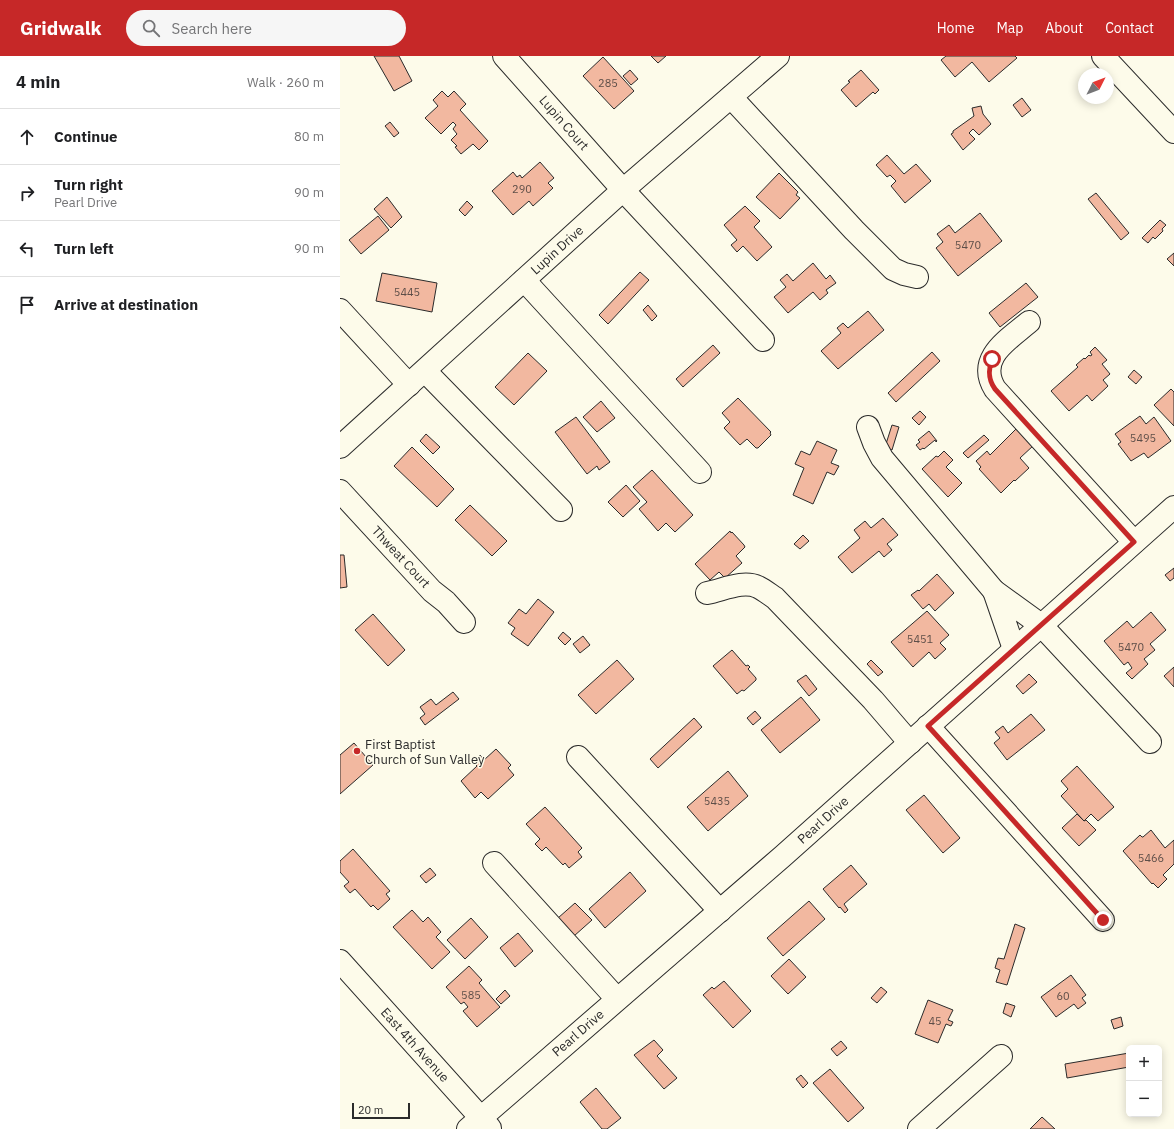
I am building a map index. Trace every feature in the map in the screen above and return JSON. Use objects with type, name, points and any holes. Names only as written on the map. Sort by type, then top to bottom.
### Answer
[{"type":"street","name":"Lupin Court","points":[[504,56],[623,190],[763,340]]},
{"type":"street","name":"Lupin Drive","points":[[340,447],[623,190],[778,56]]},
{"type":"street","points":[[1103,56],[1174,132]]},
{"type":"street","points":[[731,98],[854,230],[893,269],[904,274],[917,277]]},
{"type":"street","points":[[524,280],[700,472]]},
{"type":"street","points":[[340,310],[417,378],[561,510]]},
{"type":"street","points":[[1029,322],[995,352],[990,366],[990,382],[1134,542]]},
{"type":"street","points":[[868,427],[882,458],[994,591],[1041,625],[1150,742]]},
{"type":"street","name":"Thweat Court","points":[[340,492],[432,591],[446,602],[464,622]]},
{"type":"street","name":"Pearl Drive","points":[[479,1125],[617,999],[783,856],[1174,506]]},
{"type":"street","points":[[707,594],[739,586],[750,585],[758,587],[775,598],[867,694],[910,743]]},
{"type":"street","points":[[994,591],[1014,649]]},
{"type":"street","points":[[928,726],[1103,920]]},
{"type":"street","points":[[578,757],[720,911]]},
{"type":"street","points":[[494,863],[617,999]]},
{"type":"street","name":"East 4th Avenue","points":[[340,961],[479,1125]]},
{"type":"street","points":[[919,1129],[1001,1056]]},
{"type":"building","points":[[374,56],[399,56],[412,81],[394,91]]},
{"type":"building","points":[[651,56],[666,56],[658,63]]},
{"type":"building","points":[[946,56],[1015,56],[1017,58],[989,82],[972,62],[955,77],[941,60]]},
{"type":"building","points":[[603,57],[634,91],[614,109],[583,76]]},
{"type":"building","points":[[630,70],[638,79],[631,85],[623,76]]},
{"type":"building","points":[[861,70],[879,90],[875,94],[873,92],[856,107],[841,90],[850,82],[848,81]]},
{"type":"building","points":[[442,91],[448,97],[454,91],[466,104],[460,110],[488,141],[479,150],[473,144],[461,154],[455,147],[457,146],[451,140],[457,134],[453,129],[456,125],[453,122],[441,134],[425,118],[438,106],[433,100]]},
{"type":"building","points":[[1022,98],[1031,110],[1022,117],[1013,105]]},
{"type":"building","points":[[981,106],[983,114],[991,124],[979,135],[973,129],[969,133],[975,139],[963,150],[951,134],[974,116],[972,108]]},
{"type":"building","points":[[390,122],[399,133],[394,137],[385,126]]},
{"type":"building","points":[[887,155],[904,174],[916,164],[931,181],[905,203],[891,186],[896,181],[890,175],[887,177],[876,165]]},
{"type":"building","points":[[540,162],[554,178],[548,183],[553,188],[533,206],[529,201],[513,215],[492,191],[513,172],[517,177],[520,175],[522,178]]},
{"type":"building","points":[[779,173],[798,192],[796,195],[800,198],[780,219],[756,197]]},
{"type":"building","points":[[1096,193],[1129,233],[1121,240],[1088,199]]},
{"type":"building","points":[[387,197],[402,217],[391,228],[374,209]]},
{"type":"building","points":[[467,201],[473,207],[465,216],[459,210]]},
{"type":"building","points":[[745,206],[760,221],[754,227],[772,247],[757,261],[743,246],[737,252],[731,245],[737,240],[724,225]]},
{"type":"building","points":[[980,213],[1002,241],[958,276],[936,248],[943,242],[937,234],[949,225],[955,233]]},
{"type":"building","points":[[378,216],[389,230],[361,254],[349,240]]},
{"type":"building","points":[[1160,220],[1166,225],[1162,229],[1163,231],[1155,239],[1153,237],[1148,243],[1142,238]]},
{"type":"building","points":[[1174,253],[1174,266],[1167,259]]},
{"type":"building","points":[[813,263],[826,279],[830,275],[836,283],[826,290],[828,293],[820,300],[813,292],[788,313],[774,297],[786,287],[780,280],[787,274],[793,281]]},
{"type":"building","points":[[640,272],[649,280],[608,324],[599,315]]},
{"type":"building","points":[[382,273],[437,283],[432,312],[376,301]]},
{"type":"building","points":[[1026,283],[1038,297],[1000,327],[989,313]]},
{"type":"building","points":[[648,305],[657,316],[652,321],[643,310]]},
{"type":"building","points":[[868,311],[884,330],[838,369],[821,351],[841,333],[837,328],[843,323],[848,328]]},
{"type":"building","points":[[713,345],[720,353],[683,387],[676,379]]},
{"type":"building","points":[[1095,347],[1107,360],[1102,364],[1110,374],[1103,380],[1108,386],[1092,401],[1087,395],[1069,411],[1051,391],[1078,367],[1076,365],[1084,358],[1085,359],[1089,355],[1092,355],[1090,352]]},
{"type":"building","points":[[932,352],[940,361],[896,402],[888,393]]},
{"type":"building","points":[[528,353],[547,371],[514,405],[495,387]]},
{"type":"building","points":[[1134,370],[1142,377],[1136,384],[1128,377]]},
{"type":"building","points":[[1171,389],[1174,392],[1174,426],[1154,405]]},
{"type":"building","points":[[738,398],[771,432],[771,435],[758,448],[756,448],[747,439],[740,445],[724,428],[730,422],[722,413]]},
{"type":"building","points":[[601,401],[615,418],[597,432],[583,417]]},
{"type":"building","points":[[920,411],[926,417],[919,425],[912,418]]},
{"type":"building","points":[[1140,416],[1146,424],[1154,417],[1171,441],[1148,458],[1144,453],[1131,461],[1118,444],[1121,442],[1115,434]]},
{"type":"building","points":[[576,417],[610,462],[599,470],[597,466],[587,474],[555,432]]},
{"type":"building","points":[[892,425],[899,427],[892,450],[885,447]]},
{"type":"building","points":[[1017,428],[1034,445],[1020,458],[1029,468],[1001,493],[979,469],[981,467],[976,461],[987,451],[990,455]]},
{"type":"building","points":[[929,431],[937,441],[936,442],[935,440],[924,449],[923,448],[920,450],[916,445],[920,442],[918,440]]},
{"type":"building","points":[[426,434],[440,447],[433,454],[420,441]]},
{"type":"building","points":[[984,435],[989,440],[968,458],[963,453]]},
{"type":"building","points":[[817,441],[837,450],[831,463],[839,466],[834,475],[827,472],[813,504],[793,495],[804,468],[795,464],[801,451],[810,455]]},
{"type":"building","points":[[412,447],[454,489],[437,507],[394,466]]},
{"type":"building","points":[[944,451],[953,460],[946,467],[962,483],[948,497],[922,469]]},
{"type":"building","points":[[652,470],[693,515],[675,532],[666,523],[658,531],[639,509],[647,502],[633,487]]},
{"type":"building","points":[[626,485],[640,501],[623,517],[608,502]]},
{"type":"building","points":[[470,505],[507,541],[492,556],[455,520]]},
{"type":"building","points":[[883,518],[898,535],[887,544],[892,550],[884,557],[879,551],[852,573],[838,557],[860,538],[854,530],[865,521],[871,528]]},
{"type":"building","points":[[730,531],[745,547],[736,556],[742,563],[725,578],[719,572],[710,580],[695,564]]},
{"type":"building","points":[[803,535],[809,541],[800,549],[794,544]]},
{"type":"building","points":[[340,555],[344,555],[347,587],[340,588]]},
{"type":"building","points":[[1174,568],[1174,578],[1170,581],[1165,575]]},
{"type":"building","points":[[937,574],[954,593],[935,611],[929,604],[923,609],[911,595],[918,590],[919,591]]},
{"type":"building","points":[[538,599],[554,612],[528,646],[511,634],[515,628],[508,623],[519,609],[526,614]]},
{"type":"building","points":[[927,611],[949,635],[940,643],[946,649],[935,659],[929,652],[913,667],[891,642]]},
{"type":"building","points":[[1151,612],[1166,630],[1150,644],[1155,650],[1144,659],[1148,664],[1132,679],[1126,673],[1132,668],[1128,662],[1124,665],[1104,641],[1127,621],[1133,628]]},
{"type":"building","points":[[373,614],[405,650],[388,666],[355,630]]},
{"type":"building","points":[[563,632],[571,639],[565,645],[558,638]]},
{"type":"building","points":[[583,636],[590,645],[580,653],[573,644]]},
{"type":"building","points":[[732,650],[746,666],[748,665],[750,667],[748,669],[756,678],[756,680],[744,691],[742,690],[737,694],[713,666]]},
{"type":"building","points":[[617,660],[634,679],[596,714],[578,695]]},
{"type":"building","points":[[871,660],[883,672],[878,676],[867,664]]},
{"type":"building","points":[[1174,667],[1174,687],[1164,676]]},
{"type":"building","points":[[1029,674],[1037,682],[1023,694],[1016,686]]},
{"type":"building","points":[[806,675],[817,689],[809,696],[797,681]]},
{"type":"building","points":[[453,692],[459,699],[425,725],[420,718],[425,714],[420,707],[431,699],[436,705]]},
{"type":"building","points":[[801,697],[820,720],[780,753],[761,730]]},
{"type":"building","points":[[755,711],[761,718],[753,725],[747,718]]},
{"type":"building","points":[[1031,714],[1045,730],[1007,760],[994,743],[1000,738],[995,732],[1003,726],[1008,733]]},
{"type":"building","points":[[694,718],[702,727],[658,768],[650,759]]},
{"type":"building","points":[[354,743],[373,765],[340,794],[340,755]]},
{"type":"building","points":[[496,749],[511,765],[508,768],[514,775],[488,799],[481,792],[475,798],[461,781],[477,766],[473,762],[480,755],[484,760]]},
{"type":"building","points":[[1077,766],[1114,807],[1098,821],[1091,814],[1084,821],[1061,796],[1068,789],[1061,781]]},
{"type":"building","points":[[728,771],[748,796],[708,831],[687,807]]},
{"type":"building","points":[[924,795],[960,838],[943,853],[906,810]]},
{"type":"building","points":[[545,807],[582,848],[578,852],[582,857],[569,868],[565,863],[563,865],[546,847],[542,851],[535,844],[540,839],[526,824]]},
{"type":"building","points":[[1077,814],[1084,821],[1086,820],[1096,830],[1079,846],[1062,828]]},
{"type":"building","points":[[1151,830],[1165,848],[1174,840],[1174,864],[1163,875],[1167,879],[1158,888],[1153,883],[1152,884],[1123,851],[1140,835],[1143,837]]},
{"type":"building","points":[[353,849],[390,891],[386,894],[390,899],[378,910],[373,905],[371,907],[355,889],[350,893],[344,886],[349,882],[340,872],[340,861]]},
{"type":"building","points":[[851,865],[867,884],[844,904],[848,910],[845,913],[823,889]]},
{"type":"building","points":[[430,868],[436,875],[426,883],[420,876]]},
{"type":"building","points":[[630,872],[646,891],[605,928],[589,909]]},
{"type":"building","points":[[809,901],[825,919],[783,956],[767,938]]},
{"type":"building","points":[[575,903],[592,920],[574,936],[558,918]]},
{"type":"building","points":[[412,910],[423,922],[428,917],[441,932],[436,937],[450,952],[432,969],[393,927]]},
{"type":"building","points":[[471,918],[488,937],[465,959],[447,940]]},
{"type":"building","points":[[1015,924],[1025,928],[1007,985],[996,982],[1000,970],[995,968],[998,958],[1004,959]]},
{"type":"building","points":[[518,933],[533,951],[515,967],[500,948]]},
{"type":"building","points":[[789,959],[806,977],[788,994],[771,976]]},
{"type":"building","points":[[469,966],[482,980],[479,983],[500,1007],[477,1027],[463,1011],[468,1007],[464,1002],[461,1004],[446,987]]},
{"type":"building","points":[[1071,975],[1086,995],[1082,998],[1086,1003],[1078,1009],[1074,1004],[1056,1017],[1041,997]]},
{"type":"building","points":[[724,981],[751,1011],[733,1028],[703,995],[712,987],[714,989]]},
{"type":"building","points":[[881,987],[887,992],[877,1003],[871,998]]},
{"type":"building","points":[[505,990],[510,996],[501,1004],[496,999]]},
{"type":"building","points":[[928,1000],[953,1010],[948,1020],[953,1022],[951,1026],[946,1024],[938,1043],[915,1034]]},
{"type":"building","points":[[1006,1003],[1015,1006],[1011,1017],[1003,1013]]},
{"type":"building","points":[[1121,1017],[1123,1026],[1114,1029],[1111,1020]]},
{"type":"building","points":[[654,1040],[663,1050],[657,1056],[677,1078],[664,1089],[634,1055]]},
{"type":"building","points":[[841,1041],[847,1048],[837,1056],[831,1049]]},
{"type":"building","points":[[1126,1054],[1126,1068],[1067,1078],[1065,1064]]},
{"type":"building","points":[[830,1069],[864,1108],[848,1122],[813,1083]]},
{"type":"building","points":[[801,1075],[808,1083],[803,1088],[796,1079]]},
{"type":"building","points":[[596,1088],[621,1118],[607,1129],[602,1129],[580,1102]]},
{"type":"building","points":[[1042,1117],[1055,1129],[1030,1129]]},
{"type":"place","name":"First Baptist Church of Sun Valley","points":[[357,751]]},
{"type":"route","points":[[992,359],[989,373],[990,382],[995,389],[1134,542],[928,726],[1103,920]]}]
